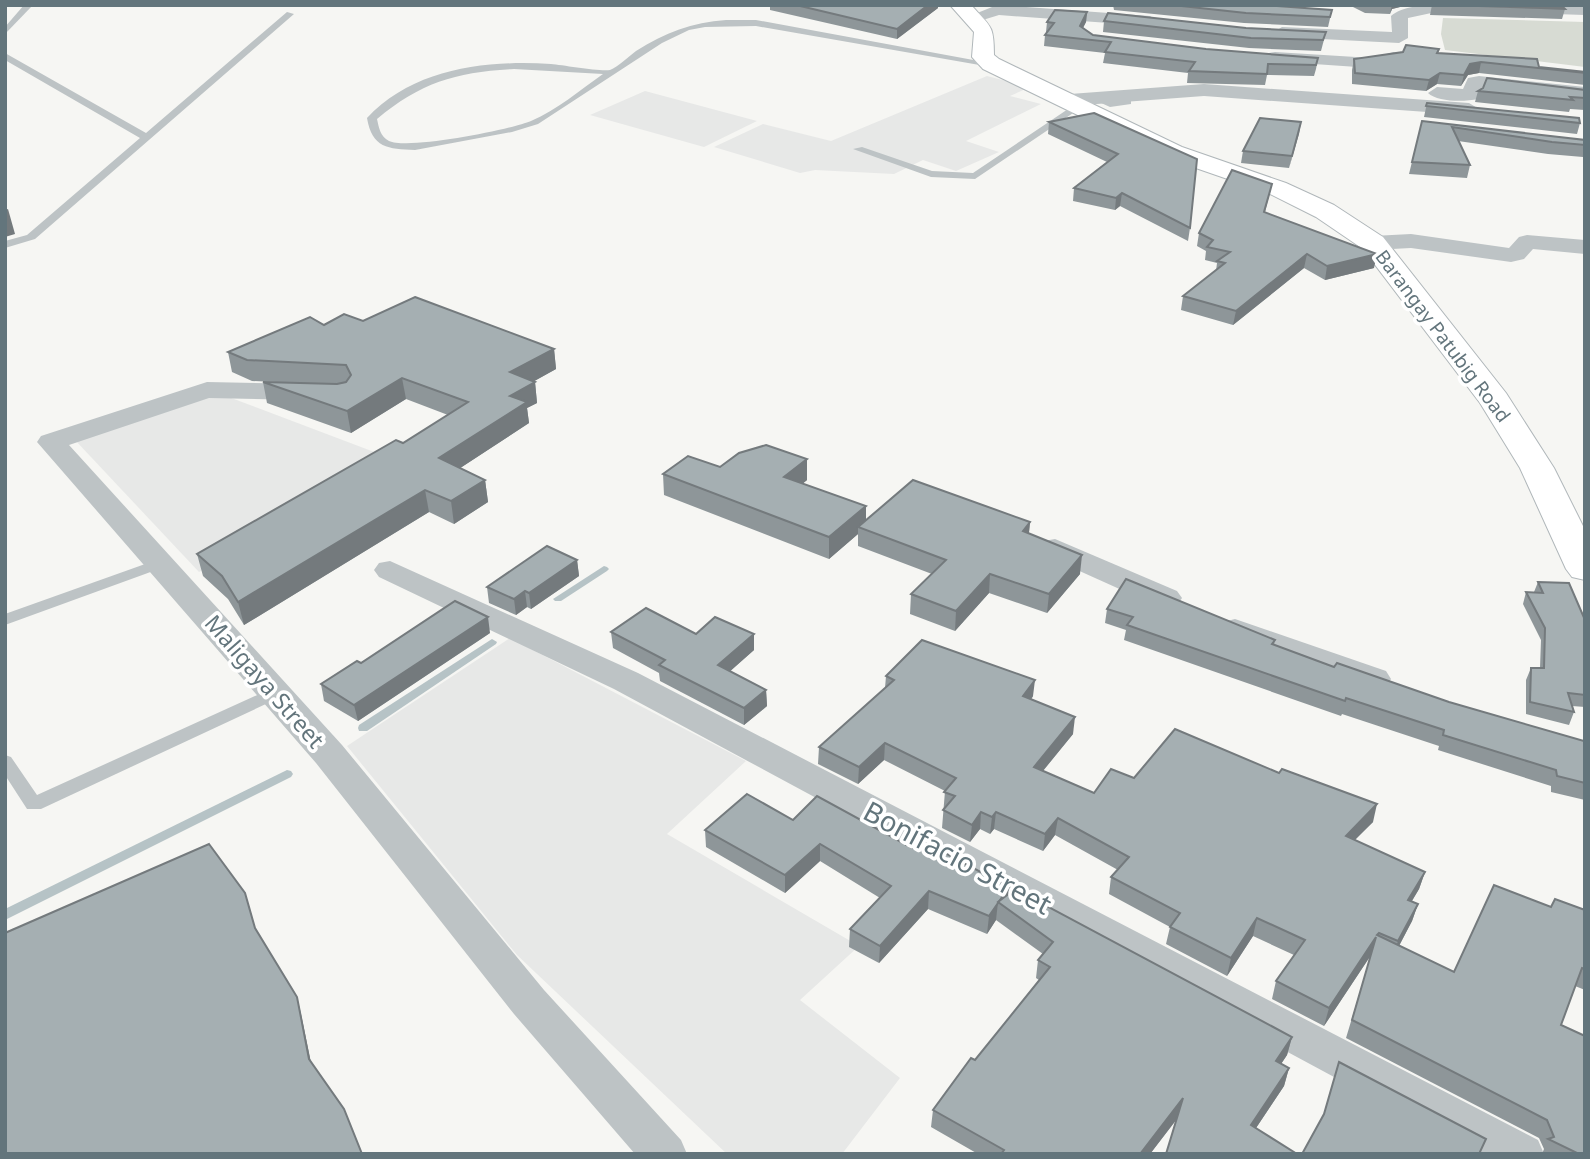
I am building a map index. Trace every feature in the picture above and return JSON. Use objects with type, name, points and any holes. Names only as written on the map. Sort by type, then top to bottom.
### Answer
[{"type":"main road","points":[[983,10],[983,57],[991,64]]},
{"type":"main road","name":"Barangay Patubig Road","points":[[991,64],[1081,101],[1173,152],[1289,194],[1325,211],[1373,243],[1494,400],[1537,468],[1585,569]]},
{"type":"street","points":[[1258,56],[1387,61],[1394,57],[1404,11],[1456,6],[1585,10]]},
{"type":"street","points":[[983,10],[1102,10],[1165,22]]},
{"type":"street","points":[[1090,36],[1102,10]]},
{"type":"street","points":[[1270,32],[1399,38]]},
{"type":"street","points":[[1368,100],[1367,90],[1371,88],[1471,95],[1474,82],[1479,81],[1585,93]]},
{"type":"street","points":[[1081,101],[1121,95],[1204,90],[1483,110]]},
{"type":"street","points":[[1321,118],[1407,124],[1403,103]]},
{"type":"street","points":[[1373,243],[1411,241],[1511,255],[1516,254],[1527,242],[1585,247]]},
{"type":"street","name":"Maligaya Street","points":[[340,394],[207,390],[51,442],[162,563],[329,754],[528,1002],[664,1154]]},
{"type":"street","points":[[1055,548],[1195,611],[1402,689]]},
{"type":"street","name":"Bonifacio Street","points":[[390,570],[626,681],[1521,1154]]},
{"type":"lane","points":[[5,32],[29,5]]},
{"type":"lane","points":[[5,245],[31,237],[290,14]]},
{"type":"lane","points":[[608,72],[548,66],[448,72],[382,108],[372,118],[371,128],[374,136],[383,142],[419,147],[521,127],[542,120],[608,72],[678,32],[736,22],[991,64]]},
{"type":"lane","points":[[5,56],[148,138]]},
{"type":"lane","points":[[858,149],[931,174],[975,176],[1081,101]]},
{"type":"lane","points":[[5,620],[162,563]]},
{"type":"lane","points":[[5,761],[34,804],[275,694]]},
{"type":"shaded area","points":[[1443,18],[1585,22],[1585,67],[1445,50],[1441,34]]},
{"type":"shaded area","points":[[987,76],[1030,87],[1010,96],[1041,104],[966,141],[999,152],[956,171],[923,160],[894,174],[815,170],[800,173],[714,147],[763,124],[831,141]]},
{"type":"shaded area","points":[[645,91],[757,121],[704,147],[590,115]]},
{"type":"shaded area","points":[[218,393],[398,461],[199,572],[75,440]]},
{"type":"shaded area","points":[[510,638],[746,761],[667,834],[859,946],[800,1000],[900,1078],[842,1154],[727,1154],[517,955],[347,746]]},
{"type":"building","points":[[796,5],[928,5],[897,29]]},
{"type":"building","points":[[1172,5],[1263,5],[1332,10],[1330,17],[1246,13]]},
{"type":"building","points":[[1447,5],[1563,7],[1565,9],[1541,8]]},
{"type":"building","points":[[1055,10],[1087,12],[1080,26],[1093,35],[1206,49],[1318,58],[1316,65],[1268,64],[1267,74],[1189,71],[1195,62],[1105,52],[1111,42],[1045,35],[1054,23],[1047,22]]},
{"type":"building","points":[[1108,13],[1246,28],[1326,32],[1323,40],[1251,38],[1104,21]]},
{"type":"building","points":[[1406,45],[1439,49],[1437,53],[1537,59],[1539,67],[1585,73],[1481,62],[1470,64],[1464,75],[1440,73],[1429,80],[1355,73],[1354,59],[1403,52]]},
{"type":"building","points":[[1487,78],[1585,90],[1585,98],[1570,97],[1573,100],[1478,91],[1483,88]]},
{"type":"building","points":[[1427,103],[1579,118],[1580,123],[1426,106]]},
{"type":"building","points":[[1094,113],[1197,159],[1190,228],[1122,193],[1116,198],[1074,188],[1118,154],[1049,122]]},
{"type":"building","points":[[1260,118],[1301,122],[1292,156],[1243,151]]},
{"type":"building","points":[[1422,121],[1585,140],[1585,145],[1452,127],[1470,165],[1412,162]]},
{"type":"building","points":[[1232,170],[1272,184],[1264,212],[1377,254],[1327,266],[1307,254],[1236,311],[1183,296],[1225,263],[1217,261],[1230,252],[1207,247],[1213,240],[1199,233]]},
{"type":"building","points":[[415,297],[554,349],[510,372],[535,382],[510,396],[527,402],[439,458],[485,480],[451,501],[425,490],[238,602],[222,576],[197,554],[396,440],[403,443],[468,402],[402,378],[347,411],[263,382],[337,384],[346,382],[351,375],[346,365],[247,360],[228,352],[310,317],[324,325],[344,314],[363,321]]},
{"type":"building","points":[[766,445],[807,459],[784,477],[866,506],[829,537],[663,474],[688,456],[720,467],[739,453]]},
{"type":"building","points":[[913,480],[1030,522],[1023,531],[1082,555],[1049,594],[990,574],[956,611],[911,594],[946,560],[858,527]]},
{"type":"building","points":[[547,546],[577,560],[529,593],[525,591],[514,599],[487,587]]},
{"type":"building","points":[[1126,579],[1275,640],[1272,644],[1334,667],[1337,663],[1449,702],[1584,741],[1585,783],[1557,776],[1556,770],[1443,735],[1444,730],[1346,698],[1345,701],[1127,625],[1133,617],[1107,609]]},
{"type":"building","points":[[1538,582],[1569,583],[1585,620],[1585,695],[1568,693],[1574,712],[1530,702],[1531,668],[1544,668],[1545,628],[1526,592],[1543,593]]},
{"type":"building","points":[[455,601],[488,617],[354,705],[321,684],[357,661],[361,663]]},
{"type":"building","points":[[646,608],[696,634],[715,617],[754,634],[718,665],[766,690],[744,708],[659,665],[665,660],[611,632]]},
{"type":"building","points":[[922,640],[1035,680],[1023,696],[1075,717],[1034,767],[1094,793],[1111,769],[1134,778],[1175,729],[1279,773],[1282,769],[1377,804],[1346,836],[1425,872],[1408,900],[1418,904],[1398,941],[1379,933],[1377,935],[1454,972],[1494,885],[1551,907],[1555,899],[1585,910],[1585,969],[1582,968],[1561,1025],[1585,1036],[1585,1154],[1579,1154],[1548,1139],[1554,1137],[1547,1120],[1352,1020],[1376,937],[1329,1008],[1276,981],[1305,940],[1257,918],[1231,958],[1170,927],[1180,913],[1111,877],[1129,857],[1058,818],[1045,834],[996,812],[992,817],[981,812],[972,825],[943,810],[955,796],[944,792],[956,778],[885,743],[859,767],[819,747],[894,680],[886,676]]},
{"type":"building","points":[[747,794],[793,820],[817,796],[912,848],[919,839],[1009,887],[989,916],[929,891],[880,946],[850,929],[891,886],[820,844],[785,875],[705,830]]},
{"type":"building","points":[[209,844],[245,893],[255,928],[297,997],[309,1059],[344,1109],[362,1154],[5,1154],[5,933]]},
{"type":"building","points":[[1015,889],[1292,1037],[1276,1061],[1289,1068],[1251,1125],[1297,1154],[1166,1154],[1183,1098],[1140,1154],[1001,1154],[1004,1150],[933,1110],[971,1058],[975,1060],[1050,967],[1038,960],[1053,942],[998,902]]},
{"type":"building","points":[[1339,1062],[1486,1139],[1479,1154],[1302,1154],[1324,1114]]},
{"type":"waterway","points":[[558,599],[604,569]]},
{"type":"waterway","points":[[363,728],[492,642]]},
{"type":"waterway","points":[[5,915],[287,774]]}]
